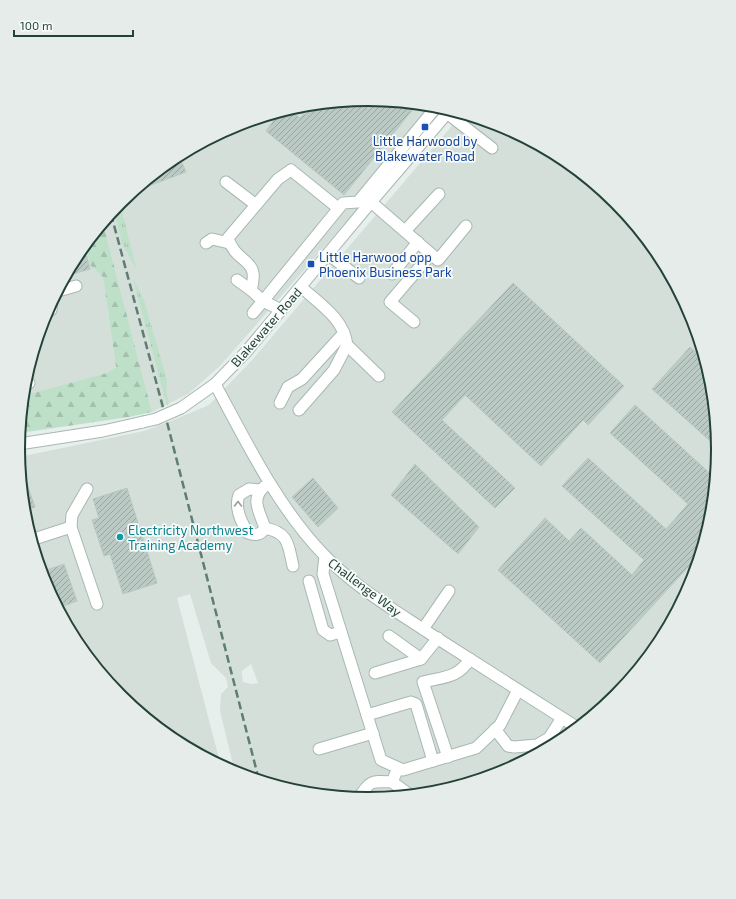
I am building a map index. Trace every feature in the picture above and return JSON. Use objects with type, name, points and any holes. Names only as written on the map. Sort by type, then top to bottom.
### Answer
[{"type":"street","points":[[253,313],[343,202],[358,202],[432,112]]},
{"type":"street","name":"Blakewater Road","points":[[25,443],[103,431],[156,419],[181,408],[215,384],[246,352],[329,255],[371,202],[446,115]]},
{"type":"street","points":[[456,118],[492,148]]},
{"type":"street","points":[[251,290],[255,278],[254,269],[231,247],[228,238],[278,178],[291,170],[338,208]]},
{"type":"street","points":[[226,182],[256,205]]},
{"type":"street","points":[[405,232],[439,194]]},
{"type":"street","points":[[371,202],[438,260],[466,226]]},
{"type":"street","points":[[206,243],[212,239],[230,243]]},
{"type":"street","points":[[392,274],[424,248]]},
{"type":"street","points":[[414,322],[390,302],[424,248]]},
{"type":"street","points":[[329,255],[359,278]]},
{"type":"street","points":[[237,280],[263,301],[281,310]]},
{"type":"street","points":[[64,290],[76,286]]},
{"type":"street","points":[[301,287],[338,320],[344,333],[347,345],[379,376]]},
{"type":"street","points":[[280,403],[288,387],[302,380],[344,333]]},
{"type":"street","points":[[299,410],[334,370],[347,345]]},
{"type":"street","name":"Challenge Way","points":[[215,384],[287,508],[325,556],[346,575],[384,603],[470,660],[573,725]]},
{"type":"street","points":[[265,528],[256,500],[257,494],[271,482]]},
{"type":"street","points":[[87,489],[72,515],[71,527],[97,604]]},
{"type":"street","points":[[261,490],[249,489],[239,494],[237,501],[238,510],[248,533],[259,534],[265,528]]},
{"type":"street","points":[[37,538],[71,527]]},
{"type":"street","points":[[265,528],[276,530],[283,535],[287,541],[293,566]]},
{"type":"street","points":[[325,556],[323,574],[381,760],[403,770],[476,748],[500,725],[518,690]]},
{"type":"street","points":[[309,581],[323,630],[330,635],[341,632]]},
{"type":"street","points":[[423,629],[449,591]]},
{"type":"street","points":[[389,636],[421,659]]},
{"type":"street","points":[[374,674],[421,659],[438,638]]},
{"type":"street","points":[[448,756],[423,682],[457,674],[464,670],[470,660]]},
{"type":"street","points":[[367,715],[411,702],[416,704],[433,761]]},
{"type":"street","points":[[495,730],[508,746],[514,747],[537,745],[549,738],[562,718]]},
{"type":"street","points":[[319,749],[373,733]]},
{"type":"street","points":[[392,782],[398,768]]},
{"type":"street","points":[[362,792],[368,784],[374,781],[392,782],[404,791]]},
{"type":"shaded area","points":[[368,106],[413,109],[440,114],[220,366],[188,394],[152,412],[105,230],[125,207],[159,177],[197,152],[237,133],[279,118],[323,109]]},
{"type":"shaded area","points":[[458,118],[520,142],[540,152],[577,177],[611,207],[626,223],[653,259],[676,298],[693,339],[699,361],[708,405],[710,427],[711,450],[708,494],[693,560],[676,601],[665,621],[653,640],[626,676],[611,692],[577,722],[539,747],[520,757],[478,774],[457,781],[413,790],[390,792],[346,792],[323,790],[279,781],[233,764],[220,711],[221,694],[228,687],[226,678],[211,663],[190,594],[177,598],[219,758],[196,747],[159,722],[125,692],[96,658],[71,621],[60,601],[43,560],[32,516],[28,494],[25,456],[144,431],[209,405],[253,359]],"holes":[[[251,664],[258,683],[252,684],[243,682],[242,675],[242,671]]]},
{"type":"shaded area","points":[[87,253],[90,265],[103,277],[116,367],[107,373],[30,396],[43,339],[51,318],[71,278]]},
{"type":"green space","points":[[122,210],[137,271],[122,243],[116,217]]},
{"type":"green space","points":[[105,230],[152,412],[129,417],[26,432],[30,394],[107,373],[116,367],[103,277],[90,265],[87,253]]},
{"type":"green space","points":[[133,279],[144,300],[167,380],[166,390],[169,404],[167,406]]},
{"type":"building","points":[[368,106],[413,109],[344,195],[266,131],[274,120],[295,114],[300,118],[303,115],[308,114],[309,112],[346,107]]},
{"type":"building","points":[[181,161],[186,172],[149,186]]},
{"type":"building","points":[[86,255],[90,269],[74,274]]},
{"type":"building","points":[[513,283],[624,386],[588,425],[583,420],[541,466],[465,395],[442,420],[515,488],[495,508],[392,412]]},
{"type":"building","points":[[690,347],[697,353],[708,405],[711,441],[652,389]]},
{"type":"building","points":[[635,405],[710,473],[704,516],[692,563],[600,663],[498,570],[545,518],[569,541],[581,528],[632,575],[644,560],[562,486],[588,458],[666,529],[688,504],[610,433]]},
{"type":"building","points":[[415,464],[479,527],[458,554],[391,495]]},
{"type":"building","points":[[313,478],[338,508],[318,527],[292,497]]},
{"type":"building","points":[[27,485],[35,507],[31,509]]},
{"type":"building","name":"Electricity Northwest Training Academy","points":[[127,488],[157,583],[123,594],[110,554],[104,556],[92,520],[99,518],[93,499]]},
{"type":"building","points":[[64,564],[77,601],[63,606],[47,570]]},
{"type":"railway","points":[[113,220],[168,426],[257,774]]},
{"type":"place","name":"Little Harwood by Blakewater Road","points":[[425,127]]},
{"type":"place","name":"Little Harwood opp Phoenix Business Park","points":[[311,264]]},
{"type":"place","name":"Electricity Northwest Training Academy","points":[[120,537]]}]
